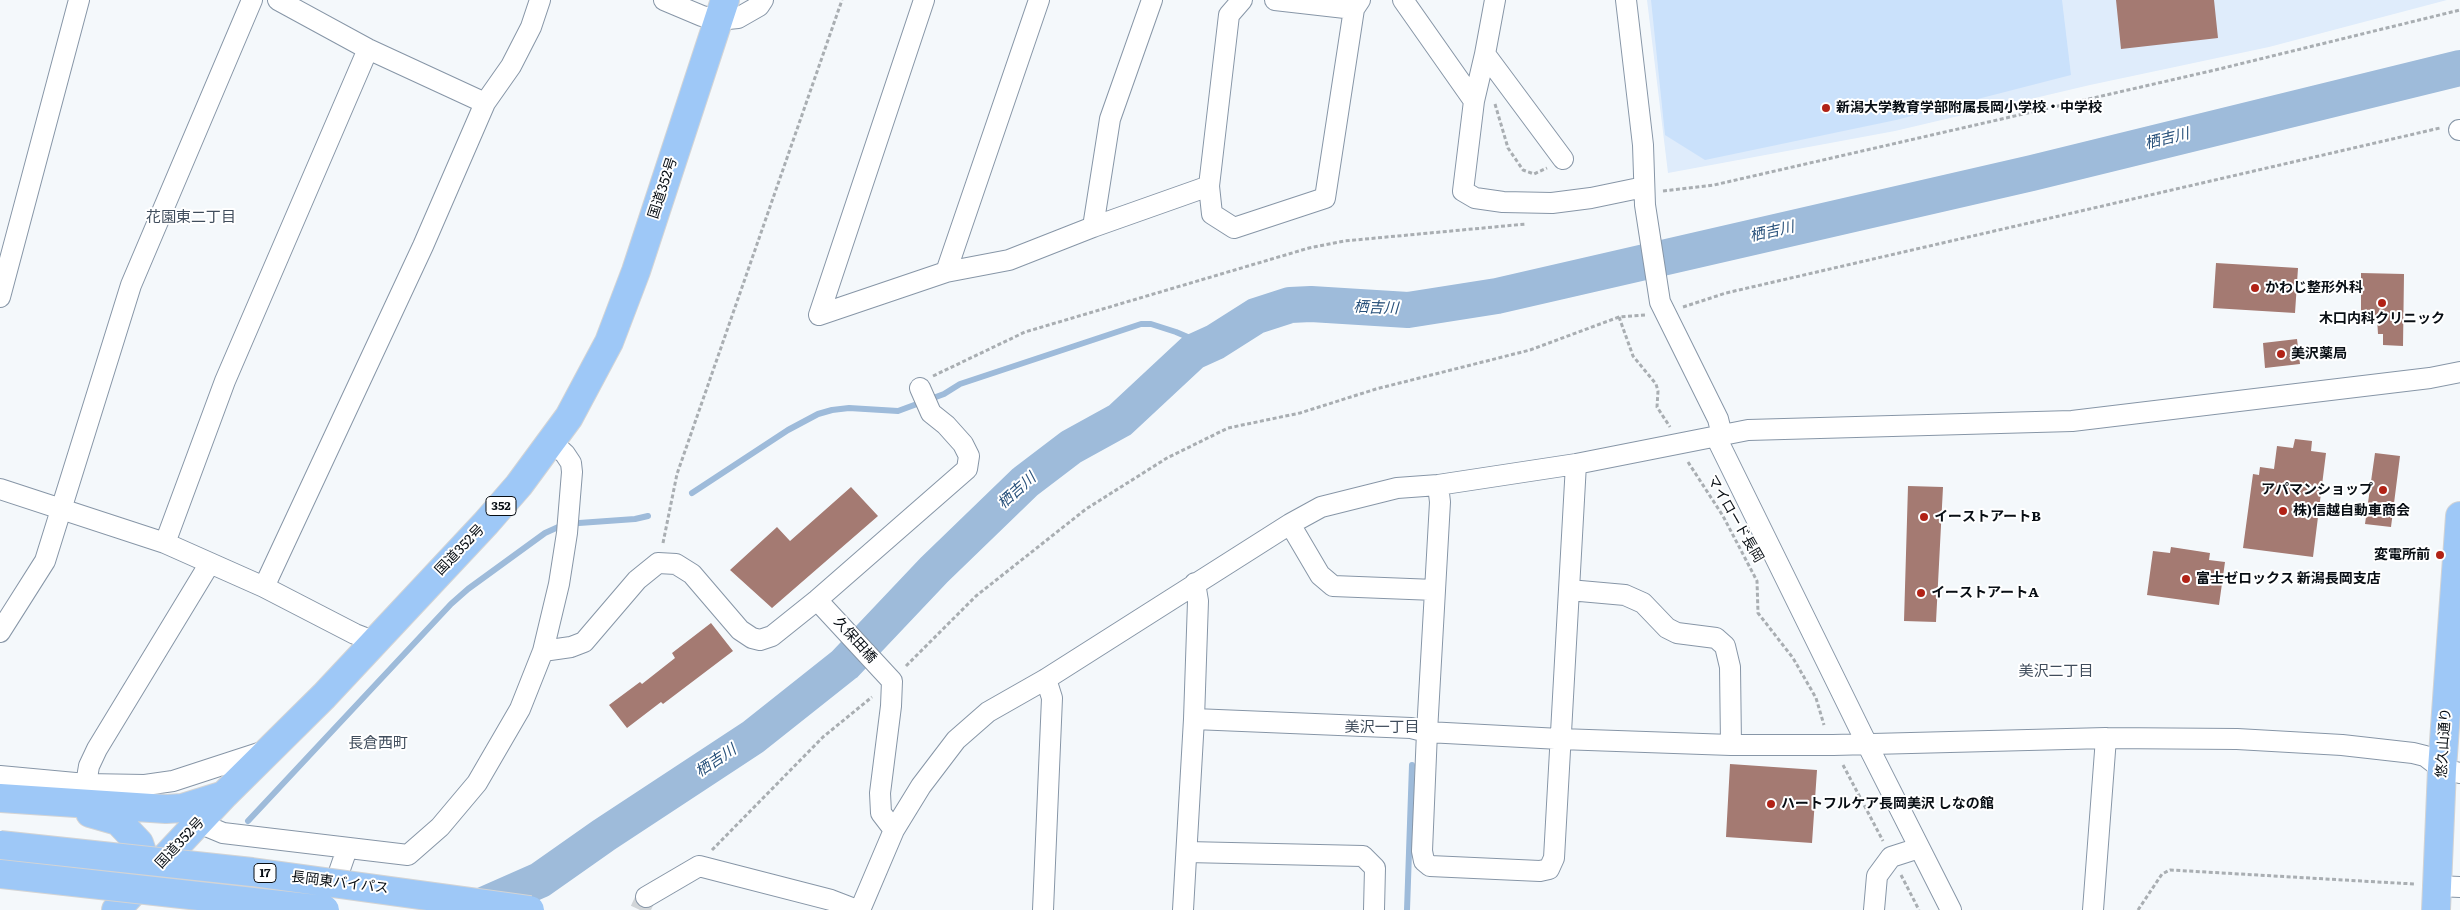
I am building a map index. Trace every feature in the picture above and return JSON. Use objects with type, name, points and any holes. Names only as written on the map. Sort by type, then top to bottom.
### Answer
[{"type":"highway","name":"国道352号","points":[[123,903],[225,794],[324,696],[486,523],[519,485],[569,417],[609,342],[636,271],[721,10]]},
{"type":"highway","name":"悠久山通り","points":[[2444,894],[2451,771],[2460,516]]},
{"type":"highway","points":[[0,798],[166,809],[182,808],[225,794]]},
{"type":"highway","points":[[0,798],[81,810],[118,821],[139,843],[143,855],[138,881],[123,903]]},
{"type":"highway","name":"長岡東バイパス","points":[[0,845],[252,872],[530,910]]},
{"type":"highway","name":"長岡東バイパス","points":[[0,874],[325,910]]},
{"type":"street","points":[[0,297],[79,0]]},
{"type":"street","points":[[0,632],[45,561],[131,285],[252,0]]},
{"type":"street","points":[[278,0],[368,48],[485,103]]},
{"type":"street","points":[[264,586],[423,246],[485,103],[511,66],[531,27],[540,0]]},
{"type":"street","points":[[664,0],[702,16],[721,10],[738,18],[759,6],[763,0]]},
{"type":"street","points":[[924,0],[820,315],[946,272],[1009,260],[1093,227],[1209,186]]},
{"type":"street","points":[[946,272],[1039,0]]},
{"type":"street","points":[[1093,227],[1110,119],[1152,0]]},
{"type":"street","points":[[1242,0],[1229,15],[1209,186],[1212,214],[1234,228],[1325,198],[1357,4],[1275,0]]},
{"type":"street","points":[[1403,0],[1474,101]]},
{"type":"street","points":[[1495,0],[1474,101],[1463,191],[1476,198],[1503,202],[1552,203],[1590,198],[1649,195]]},
{"type":"street","points":[[1626,0],[1665,312],[1718,419],[1719,436],[1867,744],[1951,910]]},
{"type":"street","points":[[165,543],[225,380],[368,48]]},
{"type":"street","points":[[1485,54],[1563,159]]},
{"type":"street","points":[[646,897],[699,866],[830,900],[859,910],[894,830],[921,786],[956,740],[988,712],[1046,679],[1194,583],[1321,507],[1397,488],[1438,485],[1576,464],[1748,430],[2072,420],[2430,378],[2460,372]]},
{"type":"street","points":[[543,651],[571,647],[584,642],[637,580],[658,564],[676,564],[692,574],[740,630],[752,638],[760,640],[772,636],[820,602],[966,469],[969,456],[963,444],[946,425],[931,413],[920,388]]},
{"type":"street","points":[[199,823],[223,833],[408,855],[440,826],[482,775],[520,709],[543,651],[559,584],[568,524],[571,463],[565,454],[552,442]]},
{"type":"street","points":[[1438,485],[1440,502],[1427,732],[1422,851],[1424,861],[1430,866],[1540,871],[1549,869],[1554,858],[1576,464]]},
{"type":"street","points":[[0,489],[165,543],[264,586],[355,634],[374,641]]},
{"type":"street","points":[[1290,524],[1320,575],[1333,586],[1434,590]]},
{"type":"street","points":[[86,784],[89,766],[97,749],[210,563]]},
{"type":"street","points":[[1183,910],[1194,719],[1198,601],[1194,583]]},
{"type":"street","points":[[1568,590],[1625,595],[1643,604],[1667,628],[1677,633],[1716,638],[1725,646],[1730,668],[1731,745]]},
{"type":"street","name":"久保田橋","points":[[820,602],[890,678]]},
{"type":"street","points":[[890,678],[891,706],[880,792],[881,813],[894,830]]},
{"type":"street","points":[[1043,910],[1052,698],[1046,679]]},
{"type":"street","points":[[1194,719],[1411,728],[1427,732],[1560,739],[1731,745],[1867,744],[2106,738],[2237,739],[2342,745],[2426,756],[2451,771]]},
{"type":"street","points":[[2093,910],[2106,738]]},
{"type":"street","points":[[0,776],[86,784],[145,785],[173,781],[269,750]]},
{"type":"street","points":[[1874,910],[1877,876],[1891,858],[1919,848]]},
{"type":"street","points":[[340,872],[347,849]]},
{"type":"street","points":[[1187,852],[1363,856],[1375,868],[1374,910]]},
{"type":"path","points":[[658,564],[677,474],[842,0]]},
{"type":"path","points":[[1649,195],[1714,185],[2215,70],[2460,10]]},
{"type":"path","points":[[699,866],[717,844],[744,819],[792,767],[823,737],[890,678],[954,616],[1028,554],[1086,509],[1167,458],[1228,428],[1300,413],[1376,389],[1530,350],[1619,318],[1665,312],[1726,293],[2454,129]]},
{"type":"path","points":[[920,388],[936,374],[1025,332],[1309,248],[1344,241],[1530,224]]},
{"type":"path","points":[[1619,318],[1633,356],[1656,384],[1657,406],[1672,430]]},
{"type":"path","name":"マイロード長岡","points":[[1683,455],[1723,516],[1757,581],[1758,613],[1793,658],[1816,698],[1825,727]]},
{"type":"path","points":[[1842,763],[1885,845]]},
{"type":"path","points":[[1897,869],[1919,910]]},
{"type":"path","points":[[2138,910],[2162,874],[2170,870],[2181,869],[2444,894]]},
{"type":"shaded area","name":"新潟大学教育学部附属長岡小学校・中学校","points":[[1647,0],[2447,0],[2269,47],[2090,85],[1895,131],[1668,173]]},
{"type":"shaded area","name":"新潟大学教育学部附属長岡小学校・中学校","points":[[1651,0],[2062,0],[2071,75],[1896,120],[1705,160],[1665,135]]},
{"type":"building","points":[[2116,0],[2214,0],[2218,38],[2121,49]]},
{"type":"building","name":"かわじ整形外科","points":[[2216,263],[2298,268],[2295,313],[2213,308]]},
{"type":"building","name":"木口内科クリニック","points":[[2361,273],[2404,274],[2403,346],[2383,345],[2383,334],[2378,334],[2377,318],[2361,317]]},
{"type":"building","name":"美沢薬局","points":[[2297,339],[2300,364],[2265,368],[2263,343]]},
{"type":"building","name":"株)信越自動車商会","points":[[2295,439],[2312,441],[2311,451],[2326,453],[2313,557],[2243,548],[2253,474],[2259,475],[2260,467],[2274,469],[2277,446],[2293,448]]},
{"type":"building","name":"アパマンショップ","points":[[2375,453],[2400,456],[2391,527],[2365,524]]},
{"type":"building","points":[[1908,486],[1943,487],[1936,622],[1904,621]]},
{"type":"building","points":[[851,487],[878,516],[772,608],[730,570],[777,527],[790,541]]},
{"type":"building","name":"富士ゼロックス 新潟長岡支店","points":[[2171,547],[2210,553],[2209,560],[2225,562],[2219,605],[2147,595],[2153,551],[2170,553]]},
{"type":"building","points":[[711,623],[733,651],[663,704],[661,702],[627,728],[609,705],[640,682],[642,684],[675,658],[672,653]]},
{"type":"building","name":"ハートフルケア長岡美沢 しなの館","points":[[1730,764],[1817,770],[1812,843],[1726,837]]},
{"type":"waterway","name":"栖吉川","points":[[472,910],[540,880],[604,835],[753,737],[845,664],[934,570],[1025,482],[1071,447],[1120,420],[1193,352],[1215,342],[1256,316],[1290,305],[1311,304],[1408,310],[1497,296],[2032,173],[2460,68]]},
{"type":"waterway","points":[[692,493],[788,430],[818,414],[849,408],[898,411],[944,394],[960,384],[1141,324],[1151,324],[1197,341],[1215,342]]},
{"type":"waterway","points":[[248,821],[451,604],[468,589],[545,533],[565,524],[635,519],[648,516]]},
{"type":"waterway","points":[[1407,910],[1412,765]]},
{"type":"tunnel","points":[[640,910],[646,897]]},
{"type":"place","name":"新潟大学教育学部附属長岡小学校・中学校","points":[[1826,108]]},
{"type":"place","name":"かわじ整形外科","points":[[2255,288]]},
{"type":"place","name":"木口内科クリニック","points":[[2382,303]]},
{"type":"place","name":"美沢薬局","points":[[2281,354]]},
{"type":"place","name":"アパマンショップ","points":[[2383,490]]},
{"type":"place","name":"株)信越自動車商会","points":[[2283,511]]},
{"type":"place","name":"イーストアートB","points":[[1924,517]]},
{"type":"place","name":"変電所前","points":[[2440,555]]},
{"type":"place","name":"富士ゼロックス 新潟長岡支店","points":[[2186,579]]},
{"type":"place","name":"イーストアートA","points":[[1921,593]]},
{"type":"place","name":"ハートフルケア長岡美沢 しなの館","points":[[1771,804]]},
{"type":"district","name":"花園東二丁目","points":[[191,218]]},
{"type":"district","name":"美沢二丁目","points":[[2056,672]]},
{"type":"district","name":"美沢一丁目","points":[[1382,728]]},
{"type":"district","name":"長倉西町","points":[[378,744]]}]
